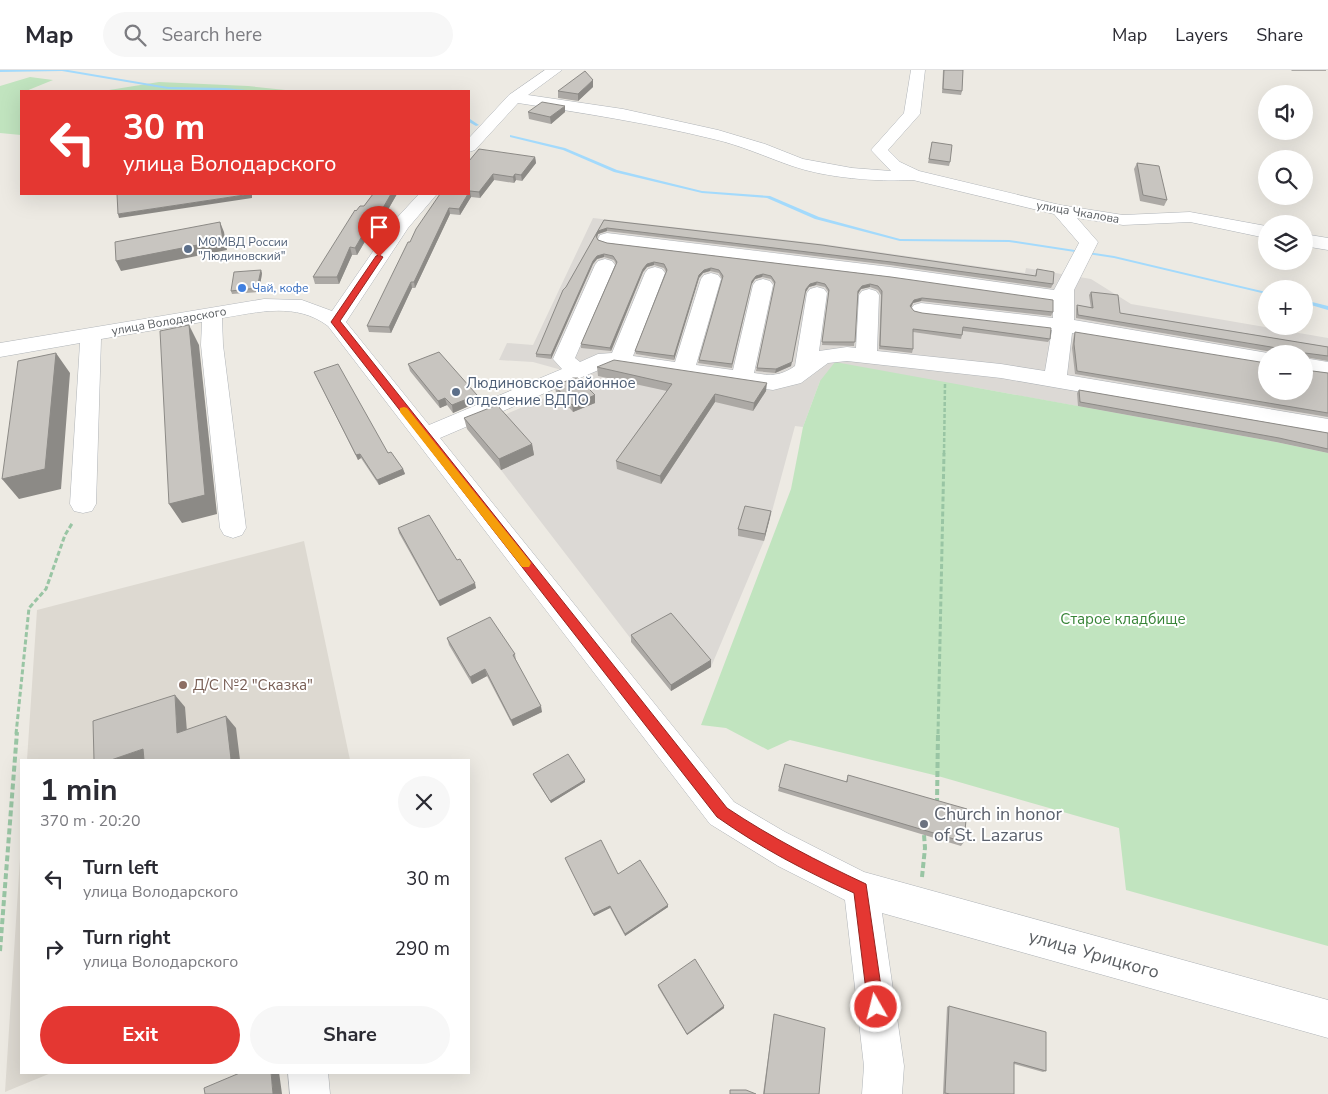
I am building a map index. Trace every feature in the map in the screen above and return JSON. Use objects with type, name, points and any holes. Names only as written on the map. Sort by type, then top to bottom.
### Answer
[{"type":"street","points":[[470,146],[514,98],[554,70]]},
{"type":"street","name":"улица Чкалова","points":[[918,70],[912,114],[879,150],[894,166],[913,175],[1060,210],[1123,220],[1190,217],[1258,230]]},
{"type":"street","points":[[514,98],[623,114],[718,135],[759,147],[799,163],[852,172],[891,176],[913,175]]},
{"type":"street","points":[[335,322],[401,225],[427,195]]},
{"type":"street","points":[[1060,210],[1090,242]]},
{"type":"street","points":[[1055,380],[1063,324],[1064,290],[1090,242],[1123,220]]},
{"type":"street","points":[[607,239],[890,273],[1064,297]]},
{"type":"street","points":[[1313,242],[1328,244]]},
{"type":"street","points":[[577,372],[564,359],[605,265]]},
{"type":"street","points":[[620,362],[655,273]]},
{"type":"street","points":[[683,370],[711,279]]},
{"type":"street","points":[[742,379],[763,285]]},
{"type":"street","points":[[806,368],[817,293]]},
{"type":"street","points":[[866,356],[870,295]]},
{"type":"street","name":"улица Володарского","points":[[0,350],[264,305],[288,304],[306,306],[324,312],[335,322],[722,813],[760,839],[861,889]]},
{"type":"street","points":[[921,308],[1063,324],[1258,357]]},
{"type":"street","points":[[212,314],[212,346],[234,528]]},
{"type":"street","points":[[83,504],[91,335]]},
{"type":"street","points":[[424,436],[606,360],[773,383],[793,378],[822,357],[847,354],[1001,371],[1328,427]]},
{"type":"street","points":[[1313,366],[1328,369]]},
{"type":"street","points":[[861,889],[884,1066],[882,1094]]},
{"type":"street","name":"улица Урицкого","points":[[861,889],[1328,1019]]},
{"type":"street","points":[[308,1074],[310,1094]]},
{"type":"path","points":[[937,804],[945,392],[943,364]]},
{"type":"path","points":[[0,951],[17,726],[29,608],[46,589],[65,536],[83,504]]},
{"type":"path","points":[[919,906],[925,848],[924,835]]},
{"type":"shaded area","points":[[593,218],[823,244],[1025,273],[1026,268],[1091,279],[1131,304],[1258,326],[1258,335],[1311,335],[1328,338],[1328,453],[972,387],[820,381],[803,427],[795,426],[764,541],[711,667],[671,691],[468,430],[594,379],[533,362],[499,360],[507,343],[533,345]]},
{"type":"shaded area","name":"Д/С №2 \"Сказка\"","points":[[304,541],[350,759],[27,759],[37,610]]},
{"type":"shaded area","points":[[20,859],[20,1074],[49,1074],[5,1092]]},
{"type":"green space","points":[[30,77],[53,80],[28,90],[20,90],[20,135],[0,133],[0,86]]},
{"type":"green space","points":[[159,82],[248,86],[286,90],[109,90]]},
{"type":"green space","name":"Старое кладбище","points":[[835,362],[1328,453],[1328,946],[1126,890],[1119,828],[938,776],[790,740],[768,750],[726,728],[701,725],[791,489],[803,427],[820,381]]},
{"type":"building","points":[[944,70],[963,70],[962,91],[943,89]]},
{"type":"building","points":[[585,71],[593,80],[578,94],[558,91]]},
{"type":"building","points":[[542,102],[565,106],[550,117],[528,112]]},
{"type":"building","points":[[932,142],[952,145],[950,162],[929,159]]},
{"type":"building","points":[[479,149],[535,157],[521,175],[515,174],[513,177],[493,174],[479,192],[470,191],[470,160]]},
{"type":"building","points":[[1137,163],[1159,166],[1167,200],[1143,195]]},
{"type":"building","points":[[117,195],[244,195],[118,214]]},
{"type":"building","points":[[372,195],[390,195],[376,220],[372,219],[355,248],[350,247],[337,277],[313,277],[355,210],[360,206],[364,206]]},
{"type":"building","points":[[439,195],[467,195],[459,209],[449,208],[414,282],[411,282],[389,327],[367,326],[408,242],[410,242],[416,229]]},
{"type":"building","points":[[604,220],[822,245],[1036,276],[1037,269],[1054,272],[1053,284],[891,262],[607,228],[598,231],[596,236],[598,240],[607,243],[891,277],[1053,300],[1053,312],[922,298],[914,300],[910,306],[914,311],[922,313],[1051,328],[1050,339],[963,327],[962,335],[913,329],[913,349],[880,346],[882,291],[878,286],[870,284],[862,286],[858,291],[855,342],[822,342],[829,290],[825,284],[817,282],[810,284],[806,289],[792,362],[776,369],[757,368],[775,282],[771,276],[763,274],[756,276],[752,281],[732,364],[699,360],[723,276],[719,270],[711,268],[704,270],[699,275],[674,356],[635,351],[667,270],[664,264],[654,262],[647,264],[643,269],[610,348],[581,344],[617,262],[613,256],[604,254],[597,256],[593,261],[551,355],[536,354],[563,290]]},
{"type":"building","points":[[220,222],[223,240],[116,261],[115,242]]},
{"type":"building","points":[[261,270],[257,288],[231,291],[234,272]]},
{"type":"building","points":[[1091,292],[1118,295],[1120,313],[1328,347],[1328,356],[1313,354],[1313,345],[1259,345],[1078,315],[1077,305],[1093,308]]},
{"type":"building","points":[[189,325],[205,495],[169,504],[160,331]]},
{"type":"building","points":[[1075,332],[1258,362],[1258,400],[1313,400],[1313,371],[1328,373],[1328,413],[1077,371],[1074,344]]},
{"type":"building","points":[[439,352],[477,395],[452,405],[445,398],[438,401],[408,364]]},
{"type":"building","points":[[56,353],[45,469],[2,479],[18,361]]},
{"type":"building","points":[[614,360],[767,383],[754,403],[715,394],[660,476],[616,461],[672,384],[597,367]]},
{"type":"building","points":[[338,364],[388,453],[391,452],[403,469],[377,480],[360,454],[356,455],[314,372]]},
{"type":"building","points":[[573,378],[578,378],[595,395],[572,405],[555,386]]},
{"type":"building","points":[[1079,390],[1328,433],[1328,449],[1279,438],[1080,402]]},
{"type":"building","points":[[497,405],[532,444],[499,459],[464,418]]},
{"type":"building","points":[[745,506],[771,511],[765,534],[738,529]]},
{"type":"building","points":[[429,515],[457,560],[460,559],[475,583],[438,601],[398,528]]},
{"type":"building","points":[[671,613],[711,660],[671,685],[631,635]]},
{"type":"building","points":[[490,617],[515,654],[513,655],[541,706],[511,720],[485,669],[470,677],[447,638]]},
{"type":"building","points":[[175,695],[177,733],[226,716],[231,759],[144,759],[143,749],[114,759],[94,759],[93,721]]},
{"type":"building","points":[[568,754],[585,780],[550,801],[533,774]]},
{"type":"building","name":"Church in honor of St. Lazarus","points":[[785,764],[847,782],[848,775],[967,809],[964,842],[779,787]]},
{"type":"building","points":[[601,840],[618,874],[640,860],[668,905],[625,934],[610,906],[593,914],[565,858]]},
{"type":"building","points":[[695,959],[724,1006],[687,1034],[658,985]]},
{"type":"building","points":[[949,1006],[1046,1032],[1046,1071],[1014,1062],[1014,1094],[945,1093]]},
{"type":"building","points":[[774,1014],[825,1028],[819,1094],[764,1094]]},
{"type":"building","points":[[237,1074],[271,1074],[273,1094],[205,1094],[204,1088]]},
{"type":"building","points":[[730,1090],[746,1090],[756,1094],[730,1094]]},
{"type":"waterway","points":[[0,71],[62,70],[168,88],[236,90]]},
{"type":"waterway","points":[[470,121],[477,125]]},
{"type":"waterway","points":[[511,136],[564,149],[616,171],[702,192],[768,197],[817,218],[900,240],[1009,241],[1114,257],[1258,291]]},
{"type":"waterway","points":[[1313,304],[1328,308]]},
{"type":"slow traffic","points":[[404,410],[525,563]]},
{"type":"place","name":"МОМВД России \"Людиновский\"","points":[[188,249]]},
{"type":"place","name":"Чай, кофе","points":[[242,288]]},
{"type":"place","name":"Людиновское районное отделение ВДПО","points":[[456,392]]},
{"type":"place","name":"Д/С №2 \"Сказка\"","points":[[183,685]]},
{"type":"place","name":"Church in honor of St. Lazarus","points":[[924,824]]},
{"type":"route","points":[[379,257],[335,322],[722,813],[760,839],[861,889],[876,1007]]}]
